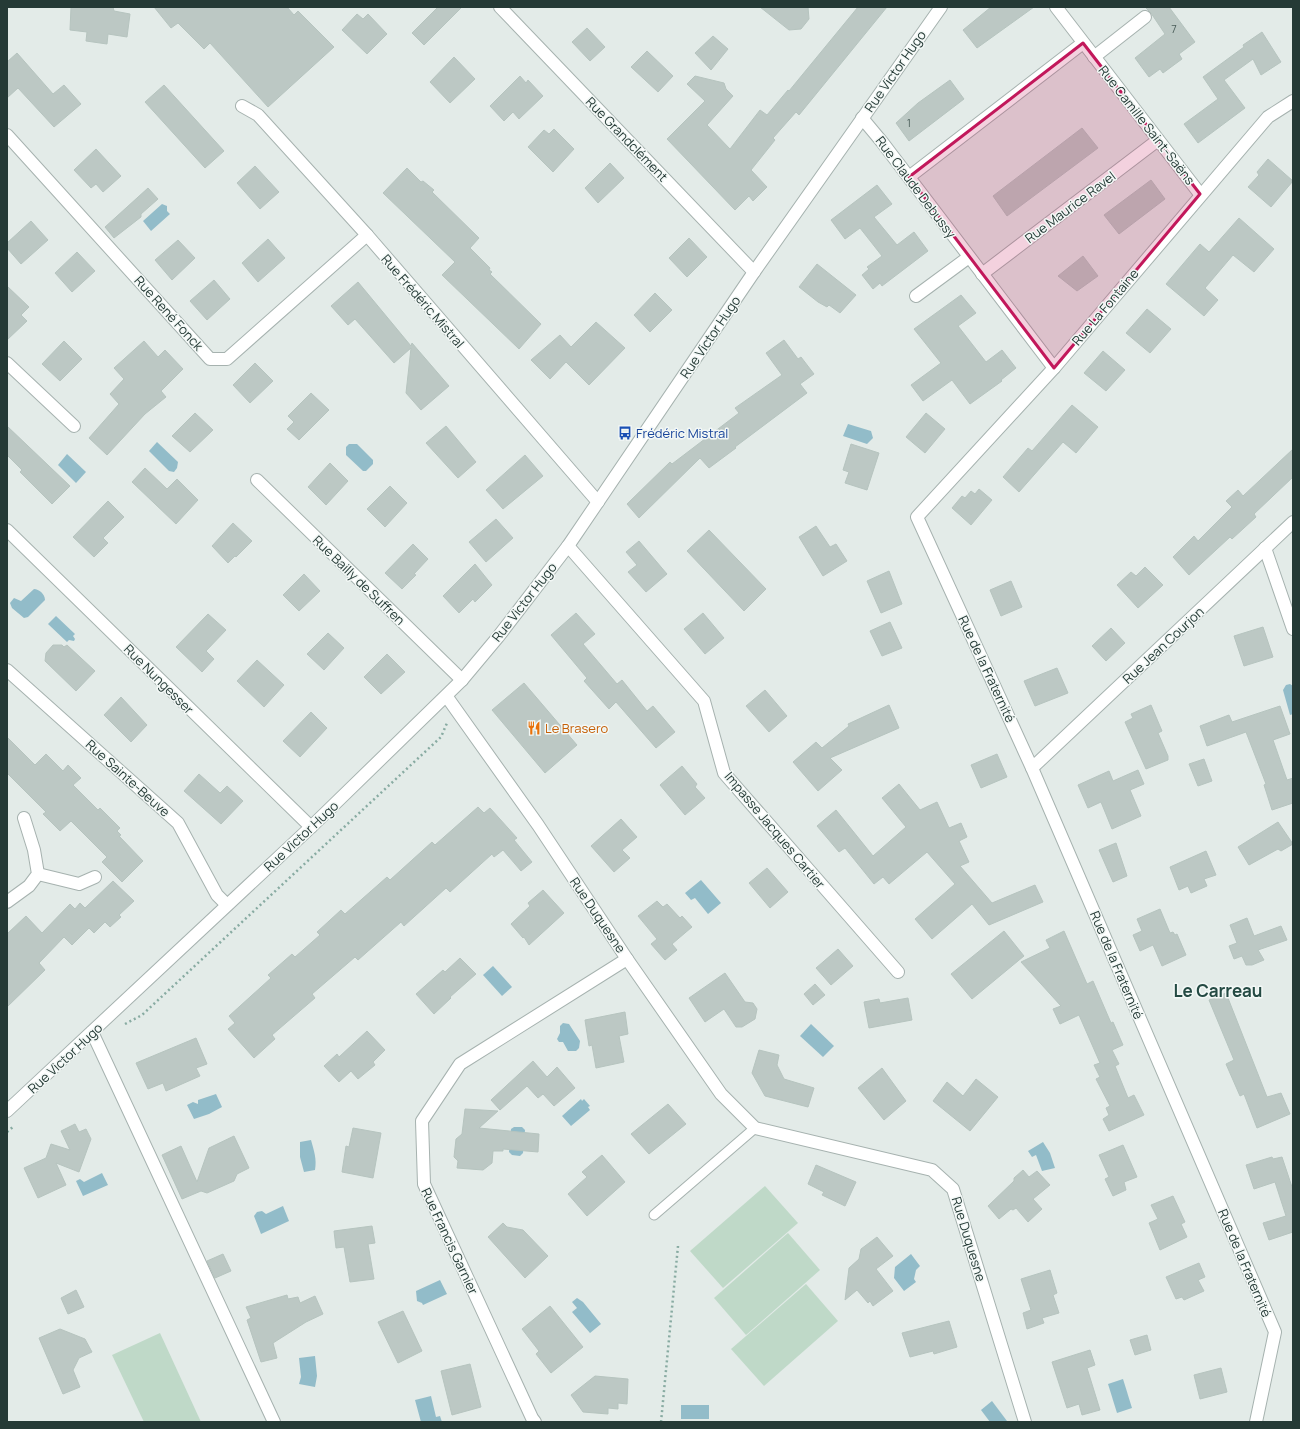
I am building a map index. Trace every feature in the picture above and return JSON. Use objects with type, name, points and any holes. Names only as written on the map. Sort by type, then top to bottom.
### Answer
[{"type":"street","name":"Rue Grandclément","points":[[500,7],[754,272]]},
{"type":"street","name":"Rue Victor Hugo","points":[[7,1111],[311,827],[462,680],[498,637],[568,546],[754,272],[941,7]]},
{"type":"street","name":"Rue Camille Saint-Saëns","points":[[1056,7],[1200,194]]},
{"type":"street","name":"Rue Camille Saint-Saëns","points":[[1094,57],[1145,17]]},
{"type":"street","points":[[909,177],[1083,43]]},
{"type":"street","name":"Rue La Fontaine","points":[[918,517],[1054,368],[1200,194],[1268,117],[1293,101]]},
{"type":"street","name":"Rue Frédéric Mistral","points":[[242,106],[258,115],[367,236],[598,502]]},
{"type":"street","name":"Rue Claude Debussy","points":[[862,118],[909,177],[1054,368]]},
{"type":"street","name":"Rue René Fonck","points":[[7,135],[210,358],[227,358],[367,236]]},
{"type":"street","name":"Rue Maurice Ravel","points":[[982,274],[1158,140]]},
{"type":"street","points":[[916,296],[969,256]]},
{"type":"street","points":[[7,363],[74,426]]},
{"type":"street","name":"Rue Bailly de Suffren","points":[[257,480],[462,680]]},
{"type":"street","name":"Rue de la Fraternité","points":[[918,517],[1032,768],[1274,1332],[1256,1422]]},
{"type":"street","name":"Rue Jean Courjon","points":[[1032,768],[1293,522]]},
{"type":"street","name":"Rue Nungesser","points":[[7,530],[311,827]]},
{"type":"street","name":"Impasse Jacques Cartier","points":[[568,546],[704,701],[724,773],[898,972]]},
{"type":"street","points":[[1265,548],[1293,629]]},
{"type":"street","name":"Rue Sainte-Beuve","points":[[7,670],[178,823],[217,895],[227,905]]},
{"type":"street","name":"Rue Duquesne","points":[[447,696],[538,825],[627,959],[721,1094],[755,1128],[932,1170],[953,1189],[1025,1422]]},
{"type":"street","points":[[7,902],[29,886],[38,874],[34,850],[24,818]]},
{"type":"street","points":[[38,874],[79,884],[95,877]]},
{"type":"street","name":"Rue Francis Garnier","points":[[535,1422],[424,1184],[422,1121],[460,1064],[627,959]]},
{"type":"street","points":[[92,1032],[274,1422]]},
{"type":"lane","points":[[654,1215],[755,1128]]},
{"type":"path","points":[[122,1025],[142,1015],[441,737],[454,708]]},
{"type":"path","points":[[7,1132],[18,1121]]},
{"type":"path","points":[[660,1422],[678,1246]]},
{"type":"highlighted area","points":[[1083,43],[1200,194],[1054,368],[909,177]]},
{"type":"green space","points":[[765,1186],[798,1223],[723,1288],[690,1251]]},
{"type":"green space","points":[[788,1233],[820,1270],[746,1335],[714,1298]]},
{"type":"green space","points":[[806,1284],[838,1321],[764,1386],[731,1349]]},
{"type":"green space","points":[[160,1333],[201,1422],[144,1422],[112,1355]]},
{"type":"water","points":[[162,204],[167,206],[167,211],[170,214],[151,231],[143,221]]},
{"type":"water","points":[[848,424],[871,431],[873,438],[867,444],[843,436]]},
{"type":"water","points":[[157,442],[178,462],[177,468],[174,472],[169,471],[149,451]]},
{"type":"water","points":[[349,444],[357,444],[373,460],[373,464],[366,471],[363,471],[346,455],[346,447]]},
{"type":"water","points":[[67,454],[86,472],[76,483],[58,465]]},
{"type":"water","points":[[34,589],[41,592],[45,600],[28,617],[24,618],[12,608],[10,603],[14,598],[21,601]]},
{"type":"water","points":[[56,616],[75,634],[73,636],[75,639],[74,641],[69,640],[67,642],[48,624]]},
{"type":"water","points":[[1290,684],[1293,686],[1293,714],[1290,715],[1283,690],[1286,685]]},
{"type":"water","points":[[701,880],[721,903],[708,914],[695,898],[691,900],[685,893]]},
{"type":"water","points":[[493,966],[512,987],[502,996],[483,975]]},
{"type":"water","points":[[563,1023],[569,1024],[580,1041],[579,1048],[576,1051],[568,1051],[563,1042],[559,1042],[557,1039],[560,1033],[560,1026]]},
{"type":"water","points":[[811,1024],[834,1046],[823,1057],[800,1036]]},
{"type":"water","points":[[216,1094],[222,1107],[209,1114],[194,1119],[187,1105],[193,1102],[198,1104],[198,1100]]},
{"type":"water","points":[[581,1099],[582,1101],[584,1099],[590,1106],[588,1107],[590,1110],[571,1126],[562,1116]]},
{"type":"water","points":[[514,1127],[522,1127],[525,1130],[523,1153],[520,1156],[512,1155],[509,1152],[511,1129]]},
{"type":"water","points":[[311,1140],[316,1166],[315,1170],[304,1172],[300,1157],[300,1142]]},
{"type":"water","points":[[1043,1142],[1050,1153],[1055,1168],[1042,1171],[1036,1155],[1032,1157],[1028,1151]]},
{"type":"water","points":[[102,1173],[108,1185],[83,1196],[76,1181],[80,1179],[84,1182]]},
{"type":"water","points":[[283,1206],[289,1221],[261,1234],[254,1216],[257,1212],[262,1211],[266,1214]]},
{"type":"water","points":[[911,1254],[920,1266],[916,1270],[914,1279],[916,1282],[904,1291],[894,1278],[895,1267]]},
{"type":"water","points":[[440,1280],[447,1294],[423,1305],[417,1301],[416,1291]]},
{"type":"water","points":[[577,1298],[583,1302],[601,1324],[590,1333],[572,1312],[577,1308],[572,1302]]},
{"type":"water","points":[[315,1356],[317,1376],[315,1387],[299,1384],[301,1377],[299,1358]]},
{"type":"water","points":[[1123,1379],[1132,1408],[1117,1413],[1108,1384]]},
{"type":"water","points":[[431,1396],[436,1417],[440,1416],[442,1422],[421,1422],[415,1400]]},
{"type":"water","points":[[992,1401],[1007,1421],[990,1422],[981,1410]]},
{"type":"water","points":[[681,1405],[709,1405],[709,1419],[681,1419]]},
{"type":"building","points":[[71,7],[113,7],[114,11],[130,14],[127,37],[108,34],[107,44],[86,41],[87,32],[70,30]]},
{"type":"building","points":[[154,7],[287,7],[294,15],[298,11],[334,47],[268,107],[210,43],[204,49],[178,23],[171,28]]},
{"type":"building","points":[[438,7],[462,7],[424,45],[412,33]]},
{"type":"building","points":[[760,7],[808,7],[809,19],[801,29],[789,30]]},
{"type":"building","points":[[858,7],[887,7],[799,115],[796,112],[773,138],[775,140],[751,170],[767,187],[753,201],[749,196],[735,210],[667,139],[705,101],[687,84],[695,76],[724,83],[726,89],[733,96],[707,125],[730,149],[760,110],[767,115],[788,90],[789,91]]},
{"type":"building","points":[[991,7],[1034,7],[977,48],[963,30]]},
{"type":"building","points":[[1145,7],[1169,7],[1195,42],[1179,54],[1182,59],[1163,73],[1160,69],[1149,77],[1135,58],[1165,34],[1151,13]]},
{"type":"building","points":[[357,14],[363,19],[368,14],[387,34],[367,54],[342,30]]},
{"type":"building","points":[[587,28],[605,47],[590,61],[572,42]]},
{"type":"building","points":[[1262,32],[1281,62],[1261,75],[1253,59],[1224,80],[1245,108],[1198,143],[1184,124],[1218,99],[1203,77]]},
{"type":"building","points":[[713,36],[728,49],[711,70],[695,53]]},
{"type":"building","points":[[647,51],[673,76],[658,92],[631,67]]},
{"type":"building","points":[[17,53],[53,94],[64,85],[81,104],[54,127],[18,88],[7,98],[7,62]]},
{"type":"building","points":[[454,57],[475,79],[450,103],[430,82]]},
{"type":"building","points":[[520,76],[526,83],[528,80],[543,96],[519,119],[513,112],[504,121],[490,106]]},
{"type":"building","points":[[950,80],[964,99],[909,141],[896,123],[918,103]]},
{"type":"building","points":[[164,85],[224,151],[205,168],[145,102]]},
{"type":"building","points":[[1082,128],[1098,148],[1007,216],[993,196]]},
{"type":"building","points":[[554,129],[574,149],[553,172],[528,147],[544,130],[549,134]]},
{"type":"building","points":[[96,149],[121,176],[103,192],[96,184],[91,188],[74,170]]},
{"type":"building","points":[[1268,159],[1293,181],[1271,207],[1248,187],[1259,175],[1257,172]]},
{"type":"building","points":[[610,163],[624,178],[598,203],[585,188]]},
{"type":"building","points":[[255,166],[279,192],[260,209],[237,183]]},
{"type":"building","points":[[407,168],[421,182],[423,181],[434,190],[432,192],[479,238],[470,248],[490,268],[489,270],[492,272],[490,274],[541,324],[519,349],[442,275],[455,262],[383,193]]},
{"type":"building","points":[[1151,180],[1165,199],[1119,234],[1104,215]]},
{"type":"building","points":[[877,185],[892,204],[874,217],[897,245],[914,232],[928,251],[882,286],[880,283],[873,289],[862,275],[869,269],[867,267],[882,256],[860,228],[845,239],[831,220]]},
{"type":"building","points":[[148,188],[158,199],[141,214],[141,217],[114,238],[105,227]]},
{"type":"building","points":[[1239,218],[1274,249],[1254,272],[1233,255],[1205,288],[1218,300],[1204,316],[1166,284],[1200,244],[1209,252]]},
{"type":"building","points":[[31,221],[48,240],[21,264],[7,248],[7,243]]},
{"type":"building","points":[[689,238],[707,257],[687,277],[669,258]]},
{"type":"building","points":[[268,239],[285,258],[258,282],[242,263]]},
{"type":"building","points":[[178,240],[195,258],[172,280],[155,260]]},
{"type":"building","points":[[77,252],[95,271],[72,292],[55,273]]},
{"type":"building","points":[[1083,256],[1098,276],[1077,291],[1058,276]]},
{"type":"building","points":[[817,264],[856,295],[840,313],[829,305],[827,307],[818,302],[799,287]]},
{"type":"building","points":[[214,280],[230,299],[207,320],[190,301]]},
{"type":"building","points":[[358,282],[411,346],[412,343],[449,386],[421,410],[406,393],[411,348],[394,363],[355,319],[348,325],[331,306]]},
{"type":"building","points":[[7,286],[29,307],[21,315],[27,321],[7,340]]},
{"type":"building","points":[[655,293],[672,310],[650,332],[634,315]]},
{"type":"building","points":[[961,295],[976,313],[958,326],[986,362],[1002,350],[1016,368],[1001,380],[1002,381],[970,404],[952,380],[923,401],[911,385],[941,363],[914,329]]},
{"type":"building","points":[[1147,309],[1171,329],[1150,353],[1126,333]]},
{"type":"building","points":[[596,322],[625,348],[589,385],[566,362],[550,379],[531,360],[560,335],[571,347]]},
{"type":"building","points":[[784,340],[798,359],[801,357],[814,374],[800,384],[807,393],[709,468],[700,458],[639,518],[627,504],[670,462],[672,464],[739,413],[735,408],[782,375],[766,353]]},
{"type":"building","points":[[64,341],[82,359],[60,381],[42,364]]},
{"type":"building","points":[[144,341],[158,357],[165,350],[183,369],[161,391],[166,397],[145,414],[107,455],[89,438],[119,404],[110,394],[124,379],[114,368]]},
{"type":"building","points":[[1103,351],[1125,370],[1106,391],[1084,373]]},
{"type":"building","points":[[255,363],[273,381],[250,403],[233,385]]},
{"type":"building","points":[[311,393],[329,410],[299,440],[287,429],[294,422],[288,416]]},
{"type":"building","points":[[1072,405],[1098,427],[1076,453],[1063,442],[1019,492],[1003,477],[1028,448],[1032,451]]},
{"type":"building","points":[[195,413],[213,430],[190,452],[172,436]]},
{"type":"building","points":[[926,413],[945,429],[925,453],[906,437]]},
{"type":"building","points":[[7,426],[70,486],[52,504],[20,472],[22,470],[7,455]]},
{"type":"building","points":[[446,426],[476,462],[458,478],[426,443]]},
{"type":"building","points":[[851,444],[879,453],[867,490],[845,483],[849,472],[843,470]]},
{"type":"building","points":[[1293,449],[1293,477],[1254,514],[1256,517],[1232,539],[1230,537],[1189,575],[1173,557],[1194,536],[1198,541],[1232,507],[1226,501],[1238,490],[1243,496]]},
{"type":"building","points":[[525,455],[543,476],[503,509],[486,490]]},
{"type":"building","points":[[330,463],[348,481],[326,505],[308,487]]},
{"type":"building","points":[[145,468],[167,489],[177,479],[198,500],[176,524],[132,482]]},
{"type":"building","points":[[390,486],[407,503],[385,527],[367,509]]},
{"type":"building","points":[[979,489],[992,500],[971,525],[952,508],[962,496],[965,498],[971,491],[975,494]]},
{"type":"building","points":[[108,501],[124,517],[103,538],[108,543],[94,557],[73,537]]},
{"type":"building","points":[[496,519],[513,538],[486,562],[469,542]]},
{"type":"building","points":[[233,523],[252,541],[228,563],[212,546]]},
{"type":"building","points":[[816,526],[830,547],[836,544],[847,561],[823,576],[799,537]]},
{"type":"building","points":[[709,530],[766,589],[744,611],[687,551]]},
{"type":"building","points":[[639,541],[667,574],[646,592],[628,572],[637,565],[626,552]]},
{"type":"building","points":[[413,544],[428,559],[414,574],[416,575],[402,589],[385,573]]},
{"type":"building","points":[[475,564],[492,585],[475,602],[473,599],[459,613],[443,596]]},
{"type":"building","points":[[1145,567],[1163,585],[1138,608],[1117,585],[1131,572],[1136,576]]},
{"type":"building","points":[[889,571],[902,604],[881,613],[867,581]]},
{"type":"building","points":[[304,574],[320,591],[299,611],[283,595]]},
{"type":"building","points":[[1011,581],[1022,607],[1001,616],[990,590]]},
{"type":"building","points":[[576,613],[595,634],[583,644],[617,684],[622,680],[647,711],[653,706],[675,732],[656,748],[616,702],[609,709],[584,681],[587,678],[551,635]]},
{"type":"building","points":[[703,613],[724,638],[705,654],[684,629]]},
{"type":"building","points":[[208,614],[226,630],[206,651],[214,659],[202,672],[176,647]]},
{"type":"building","points":[[890,622],[902,648],[882,656],[870,631]]},
{"type":"building","points":[[1263,627],[1273,657],[1244,666],[1234,636]]},
{"type":"building","points":[[1111,628],[1125,643],[1106,661],[1092,646]]},
{"type":"building","points":[[328,633],[344,648],[324,670],[307,654]]},
{"type":"building","points":[[53,645],[62,645],[64,647],[67,645],[95,671],[76,691],[45,661],[46,653]]},
{"type":"building","points":[[387,654],[405,672],[381,694],[364,677]]},
{"type":"building","points":[[257,660],[284,685],[264,707],[237,681]]},
{"type":"building","points":[[1057,668],[1068,693],[1035,706],[1024,681]]},
{"type":"building","name":"Le Brasero","points":[[524,683],[577,745],[545,773],[492,710]]},
{"type":"building","points":[[765,690],[787,716],[769,732],[746,706]]},
{"type":"building","points":[[121,697],[147,725],[131,742],[104,715]]},
{"type":"building","points":[[889,705],[899,728],[830,758],[842,770],[818,791],[793,762],[816,742],[822,748],[849,726],[848,724]]},
{"type":"building","points":[[1151,705],[1162,731],[1158,733],[1168,756],[1168,760],[1146,769],[1125,722],[1133,718],[1131,714]]},
{"type":"building","points":[[1280,706],[1290,734],[1273,740],[1287,780],[1293,778],[1293,803],[1272,810],[1264,785],[1266,784],[1246,732],[1207,746],[1200,726],[1229,715],[1232,722]]},
{"type":"building","points":[[311,712],[327,728],[300,757],[283,741]]},
{"type":"building","points":[[7,737],[35,765],[46,754],[63,771],[68,765],[81,778],[73,785],[98,810],[100,808],[120,828],[117,831],[121,835],[119,836],[143,861],[122,882],[102,862],[107,857],[71,821],[60,831],[43,814],[46,812],[7,773]]},
{"type":"building","points":[[997,754],[1007,777],[981,788],[971,765]]},
{"type":"building","points":[[1204,759],[1212,781],[1198,786],[1189,764]]},
{"type":"building","points":[[682,766],[697,784],[695,787],[705,798],[685,815],[660,785]]},
{"type":"building","points":[[1138,770],[1144,784],[1130,790],[1141,816],[1112,829],[1101,802],[1088,808],[1078,785],[1109,771],[1113,781]]},
{"type":"building","points":[[199,774],[220,793],[227,786],[243,801],[221,824],[184,791]]},
{"type":"building","points":[[899,784],[920,810],[937,802],[949,828],[961,823],[967,837],[959,841],[969,862],[960,866],[992,903],[1035,885],[1043,902],[989,925],[972,904],[932,939],[915,919],[955,884],[927,852],[889,884],[883,877],[874,884],[845,848],[839,852],[817,826],[836,810],[873,856],[906,827],[882,798]]},
{"type":"building","points":[[478,807],[484,813],[490,808],[517,838],[514,840],[532,862],[521,871],[503,850],[494,857],[492,854],[450,892],[446,888],[404,926],[401,922],[358,960],[355,957],[312,994],[315,998],[272,1035],[275,1039],[254,1058],[228,1029],[235,1023],[229,1016],[271,978],[268,975],[292,954],[295,957],[320,935],[317,932],[341,910],[345,914],[387,877],[390,880],[432,842],[435,845]]},
{"type":"building","points":[[621,819],[637,837],[622,850],[630,858],[614,872],[591,846]]},
{"type":"building","points":[[1278,822],[1293,844],[1281,851],[1278,849],[1249,865],[1238,847]]},
{"type":"building","points":[[1116,843],[1127,876],[1113,882],[1099,850]]},
{"type":"building","points":[[1206,851],[1216,875],[1204,879],[1207,886],[1191,893],[1188,886],[1179,890],[1170,867]]},
{"type":"building","points":[[767,868],[788,892],[770,908],[749,883]]},
{"type":"building","points":[[113,881],[134,901],[119,915],[121,917],[110,927],[105,922],[94,933],[89,928],[72,945],[64,937],[39,963],[45,970],[7,1007],[7,934],[26,916],[42,933],[70,904],[75,909],[80,903],[85,908]]},
{"type":"building","points":[[543,890],[564,913],[529,945],[524,937],[523,938],[511,924],[530,906],[528,903]]},
{"type":"building","points":[[657,901],[663,907],[667,904],[680,918],[682,916],[692,927],[672,944],[677,950],[665,960],[651,944],[657,939],[638,916]]},
{"type":"building","points":[[1160,909],[1170,933],[1173,932],[1175,935],[1177,934],[1186,955],[1162,966],[1153,945],[1140,951],[1133,935],[1142,931],[1137,919]]},
{"type":"building","points":[[1247,918],[1254,936],[1281,926],[1287,940],[1258,950],[1264,960],[1252,965],[1246,965],[1242,956],[1234,959],[1229,946],[1237,943],[1230,925]]},
{"type":"building","points":[[1004,931],[1024,956],[972,999],[951,974]]},
{"type":"building","points":[[1064,931],[1087,984],[1093,981],[1111,1023],[1113,1022],[1123,1045],[1112,1050],[1119,1064],[1115,1066],[1128,1098],[1134,1095],[1144,1115],[1109,1131],[1103,1119],[1109,1115],[1106,1108],[1110,1106],[1096,1079],[1100,1077],[1094,1065],[1100,1063],[1079,1015],[1060,1024],[1053,1009],[1061,1006],[1021,962],[1050,948],[1046,940]]},
{"type":"building","points":[[838,949],[853,966],[831,985],[816,968]]},
{"type":"building","points":[[460,958],[476,974],[450,997],[451,998],[434,1014],[416,994],[443,970],[445,972]]},
{"type":"building","points":[[725,973],[745,1002],[753,1003],[757,1009],[755,1019],[742,1027],[736,1027],[724,1009],[705,1022],[689,998]]},
{"type":"building","points":[[815,984],[825,995],[813,1005],[804,994]]},
{"type":"building","points":[[1226,993],[1267,1097],[1281,1093],[1290,1114],[1257,1128],[1244,1094],[1240,1096],[1226,1064],[1234,1060],[1209,1000]]},
{"type":"building","points":[[908,998],[912,1020],[869,1028],[864,1002],[879,999],[880,1003]]},
{"type":"building","points":[[625,1012],[628,1034],[619,1036],[624,1062],[596,1068],[592,1045],[589,1046],[585,1020]]},
{"type":"building","points":[[367,1031],[385,1050],[373,1062],[375,1065],[358,1079],[351,1071],[339,1082],[324,1066],[337,1054],[339,1057]]},
{"type":"building","points":[[196,1038],[207,1064],[196,1068],[200,1076],[166,1091],[163,1083],[148,1089],[136,1063]]},
{"type":"building","points":[[759,1050],[779,1055],[777,1065],[784,1079],[814,1088],[808,1107],[765,1096],[752,1073]]},
{"type":"building","points":[[533,1061],[547,1077],[557,1067],[575,1088],[554,1106],[543,1094],[538,1098],[527,1086],[500,1110],[491,1100]]},
{"type":"building","points":[[882,1068],[906,1101],[884,1120],[858,1088]]},
{"type":"building","points":[[976,1079],[998,1097],[970,1131],[933,1101],[947,1082],[963,1096]]},
{"type":"building","points":[[668,1104],[686,1124],[649,1154],[631,1134]]},
{"type":"building","points":[[465,1109],[498,1111],[479,1128],[539,1134],[538,1152],[503,1149],[503,1151],[493,1151],[492,1163],[483,1170],[457,1168],[458,1161],[454,1157],[456,1139],[462,1134]]},
{"type":"building","points":[[75,1124],[79,1132],[86,1129],[91,1139],[79,1172],[56,1163],[66,1185],[38,1198],[24,1168],[46,1158],[51,1144],[70,1150],[61,1131]]},
{"type":"building","points":[[353,1128],[381,1133],[373,1178],[342,1172],[346,1146],[349,1147]]},
{"type":"building","points":[[234,1136],[249,1168],[237,1174],[234,1181],[207,1193],[201,1191],[182,1199],[162,1155],[181,1146],[197,1182],[209,1148]]},
{"type":"building","points":[[1123,1145],[1137,1177],[1124,1182],[1126,1190],[1113,1196],[1105,1179],[1109,1177],[1099,1155]]},
{"type":"building","points":[[602,1155],[625,1182],[587,1216],[568,1194],[587,1177],[582,1172]]},
{"type":"building","points":[[1272,1157],[1273,1159],[1282,1157],[1293,1190],[1293,1232],[1269,1240],[1263,1223],[1286,1216],[1275,1182],[1254,1189],[1246,1165]]},
{"type":"building","points":[[816,1165],[856,1182],[845,1206],[822,1195],[824,1192],[808,1184]]},
{"type":"building","points":[[1023,1170],[1029,1177],[1037,1171],[1050,1185],[1033,1199],[1042,1209],[1028,1222],[1016,1208],[1013,1210],[1011,1209],[999,1219],[988,1206],[1014,1181],[1014,1178]]},
{"type":"building","points":[[1173,1196],[1185,1222],[1181,1224],[1187,1237],[1160,1250],[1149,1223],[1158,1219],[1151,1205]]},
{"type":"building","points":[[503,1223],[507,1227],[523,1230],[548,1256],[525,1278],[488,1237]]},
{"type":"building","points":[[372,1226],[375,1243],[368,1244],[374,1279],[350,1282],[344,1247],[336,1248],[334,1231]]},
{"type":"building","points":[[877,1237],[893,1256],[876,1269],[893,1291],[873,1306],[870,1301],[868,1303],[857,1290],[845,1300],[849,1268],[859,1259],[861,1249]]},
{"type":"building","points":[[223,1254],[231,1271],[215,1278],[207,1261]]},
{"type":"building","points":[[1199,1263],[1205,1277],[1198,1280],[1204,1291],[1184,1300],[1182,1297],[1176,1299],[1166,1277]]},
{"type":"building","points":[[1050,1270],[1057,1293],[1053,1295],[1059,1313],[1042,1318],[1044,1323],[1027,1329],[1023,1313],[1031,1310],[1021,1279]]},
{"type":"building","points":[[76,1290],[84,1307],[68,1314],[61,1298]]},
{"type":"building","points":[[287,1295],[288,1299],[298,1297],[300,1303],[315,1296],[323,1314],[306,1322],[273,1343],[277,1358],[261,1362],[247,1320],[251,1318],[246,1307]]},
{"type":"building","points":[[550,1306],[583,1347],[551,1373],[536,1354],[539,1351],[522,1329]]},
{"type":"building","points":[[403,1311],[422,1351],[398,1363],[378,1322]]},
{"type":"building","points":[[949,1321],[957,1347],[934,1354],[933,1351],[910,1357],[902,1333]]},
{"type":"building","points":[[60,1329],[85,1339],[92,1352],[79,1358],[73,1370],[80,1387],[63,1394],[39,1338]]},
{"type":"building","points":[[1147,1335],[1151,1350],[1135,1355],[1130,1340]]},
{"type":"building","points":[[1090,1350],[1095,1365],[1087,1368],[1100,1410],[1082,1415],[1079,1404],[1067,1408],[1052,1362]]},
{"type":"building","points":[[470,1364],[481,1407],[452,1415],[441,1371]]},
{"type":"building","points":[[1221,1368],[1227,1392],[1200,1399],[1194,1375]]},
{"type":"building","points":[[595,1376],[628,1379],[627,1404],[618,1403],[618,1409],[608,1408],[608,1414],[583,1412],[571,1395]]},
{"type":"place","name":"Frédéric Mistral","points":[[625,433]]},
{"type":"place","name":"Le Brasero","points":[[534,728]]},
{"type":"district","name":"Le Carreau","points":[[1218,991]]}]
